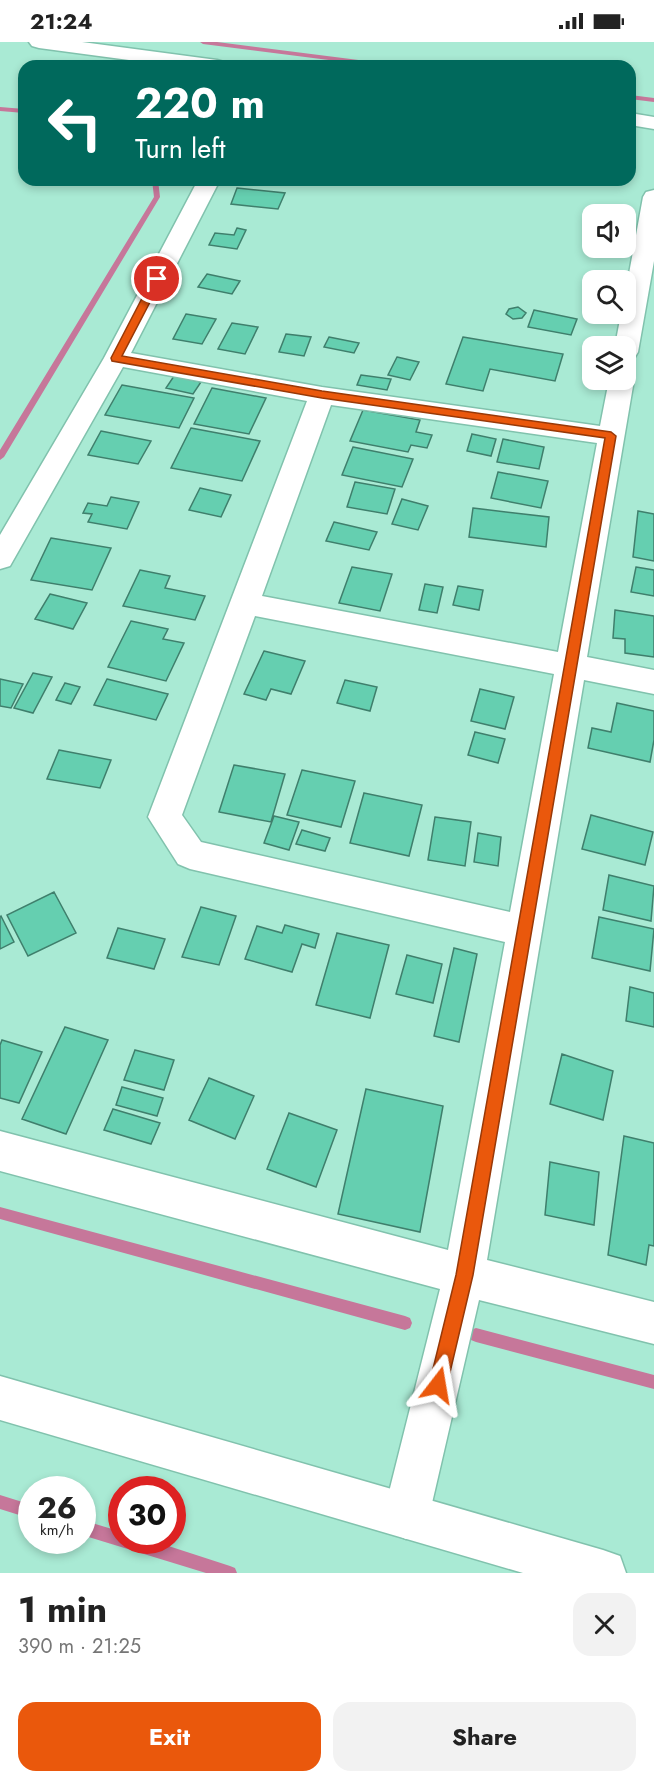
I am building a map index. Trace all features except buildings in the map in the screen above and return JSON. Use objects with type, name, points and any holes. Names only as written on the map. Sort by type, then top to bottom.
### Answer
[{"type":"street","points":[[39,42],[172,60]]},
{"type":"street","points":[[636,120],[654,123]]},
{"type":"street","points":[[0,559],[116,358],[206,186]]},
{"type":"street","points":[[633,336],[643,312],[654,197]]},
{"type":"street","points":[[116,358],[322,395],[611,436]]},
{"type":"street","points":[[406,1516],[465,1275],[619,390]]},
{"type":"street","points":[[322,395],[165,817],[190,854],[525,931]]},
{"type":"street","points":[[244,603],[570,668],[654,682]]},
{"type":"street","points":[[0,1151],[654,1323]]},
{"type":"street","points":[[0,1398],[603,1573]]},
{"type":"waterway","points":[[203,42],[343,60]]},
{"type":"waterway","points":[[636,98],[654,100]]},
{"type":"waterway","points":[[0,109],[18,110]]},
{"type":"waterway","points":[[0,457],[157,197],[156,186]]},
{"type":"waterway","points":[[0,1213],[405,1323]]},
{"type":"waterway","points":[[476,1335],[654,1382]]},
{"type":"waterway","points":[[0,1502],[18,1508]]},
{"type":"waterway","points":[[96,1532],[108,1535]]},
{"type":"waterway","points":[[170,1554],[230,1573]]},
{"type":"route","points":[[157,279],[116,358],[322,395],[611,436],[465,1275],[438,1385]]}]
